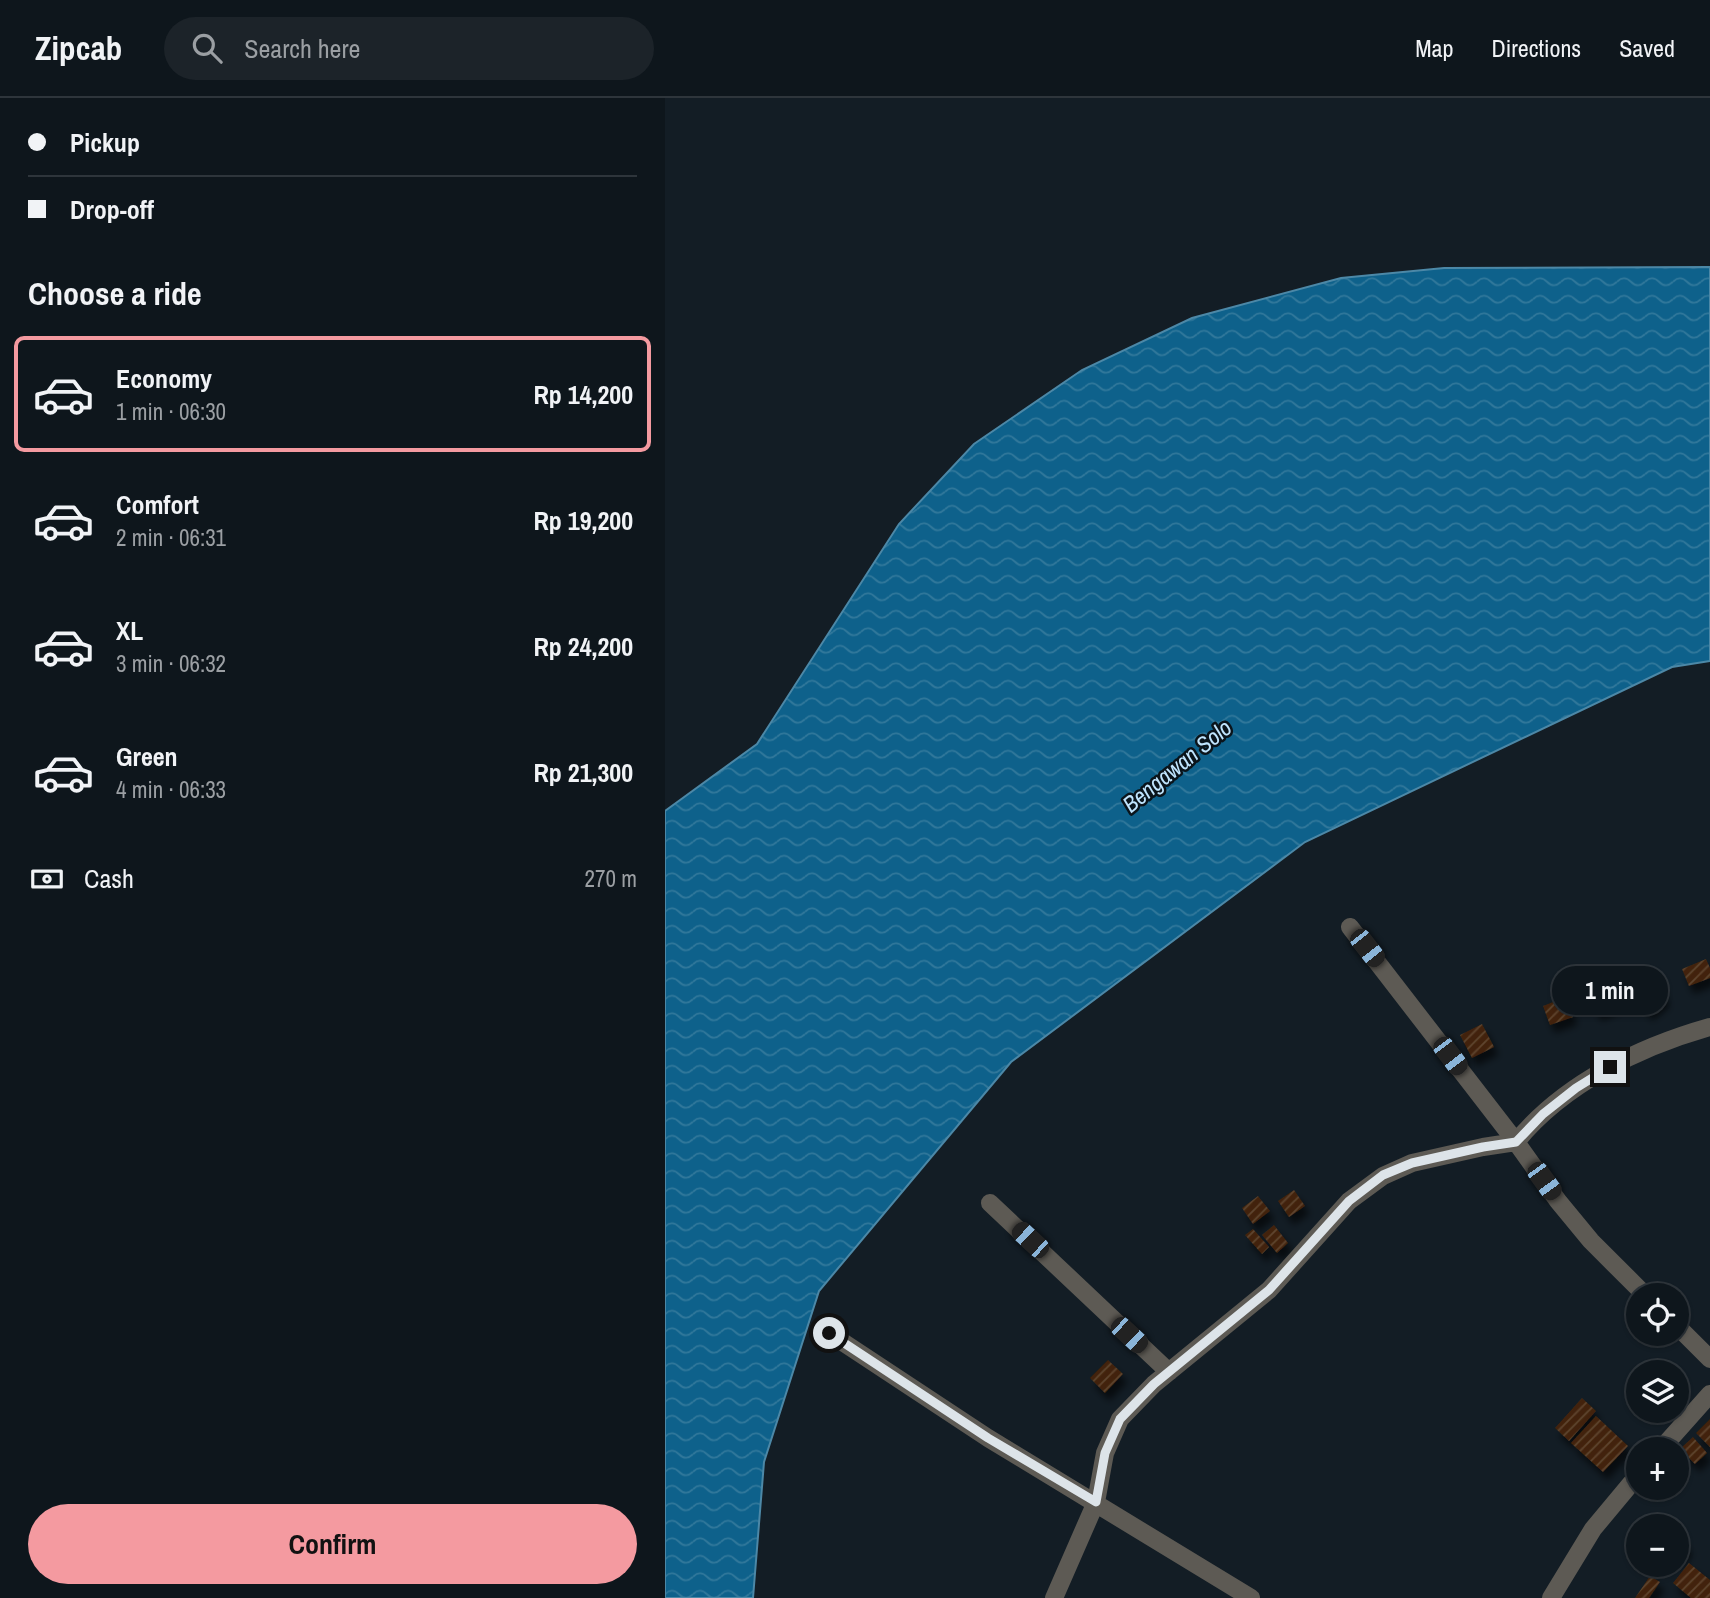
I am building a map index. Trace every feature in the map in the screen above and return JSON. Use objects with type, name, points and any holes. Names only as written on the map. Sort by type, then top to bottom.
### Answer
[{"type":"street","points":[[1350,927],[1516,1142],[1558,1201],[1591,1241],[1633,1283]]},
{"type":"street","points":[[1054,1598],[1096,1502],[1105,1453],[1120,1419],[1154,1384],[1269,1290],[1349,1201],[1383,1175],[1412,1163],[1516,1142],[1543,1114],[1576,1088],[1610,1067],[1655,1045],[1710,1027]]},
{"type":"street","points":[[991,1203],[1169,1372]]},
{"type":"street","points":[[829,1333],[988,1438],[1251,1598]]},
{"type":"street","points":[[1689,1338],[1710,1359]]},
{"type":"street","points":[[1672,1437],[1710,1394]]},
{"type":"street","points":[[1551,1598],[1593,1529],[1626,1489]]},
{"type":"water","name":"Bengawan Solo","points":[[1710,267],[1710,661],[1672,667],[1305,842],[1011,1062],[819,1291],[764,1462],[753,1598],[665,1598],[665,811],[757,744],[899,524],[974,444],[1082,370],[1192,318],[1341,278],[1444,268]]},
{"type":"building","points":[[1706,959],[1710,978],[1689,986],[1682,969]]},
{"type":"building","points":[[1656,972],[1665,999],[1647,1013],[1634,981]]},
{"type":"building","points":[[1608,990],[1615,1005],[1597,1013],[1590,997]]},
{"type":"building","points":[[1566,997],[1573,1017],[1550,1025],[1543,1006]]},
{"type":"building","points":[[1482,1024],[1494,1047],[1472,1058],[1460,1035]]},
{"type":"building","points":[[1294,1190],[1305,1206],[1289,1217],[1278,1201]]},
{"type":"building","points":[[1258,1196],[1270,1211],[1253,1224],[1242,1208]]},
{"type":"building","points":[[1274,1225],[1288,1243],[1277,1253],[1262,1235]]},
{"type":"building","points":[[1253,1229],[1269,1247],[1262,1254],[1245,1235]]},
{"type":"building","points":[[1108,1360],[1123,1374],[1105,1393],[1090,1378]]},
{"type":"building","points":[[1582,1398],[1596,1411],[1569,1441],[1555,1428]]},
{"type":"building","points":[[1596,1416],[1626,1444],[1626,1448],[1603,1472],[1571,1443]]},
{"type":"building","points":[[1710,1419],[1710,1447],[1696,1433]]},
{"type":"building","points":[[1693,1437],[1707,1453],[1695,1464],[1689,1458],[1689,1441]]},
{"type":"building","points":[[1689,1563],[1710,1580],[1710,1598],[1691,1598],[1673,1583],[1678,1577],[1689,1577]]},
{"type":"building","points":[[1649,1577],[1660,1582],[1649,1598],[1635,1598]]},
{"type":"route","points":[[829,1333],[988,1438],[1096,1502],[1105,1453],[1120,1419],[1154,1384],[1269,1290],[1349,1201],[1383,1175],[1412,1163],[1516,1142],[1543,1114],[1576,1088],[1610,1067]]}]
